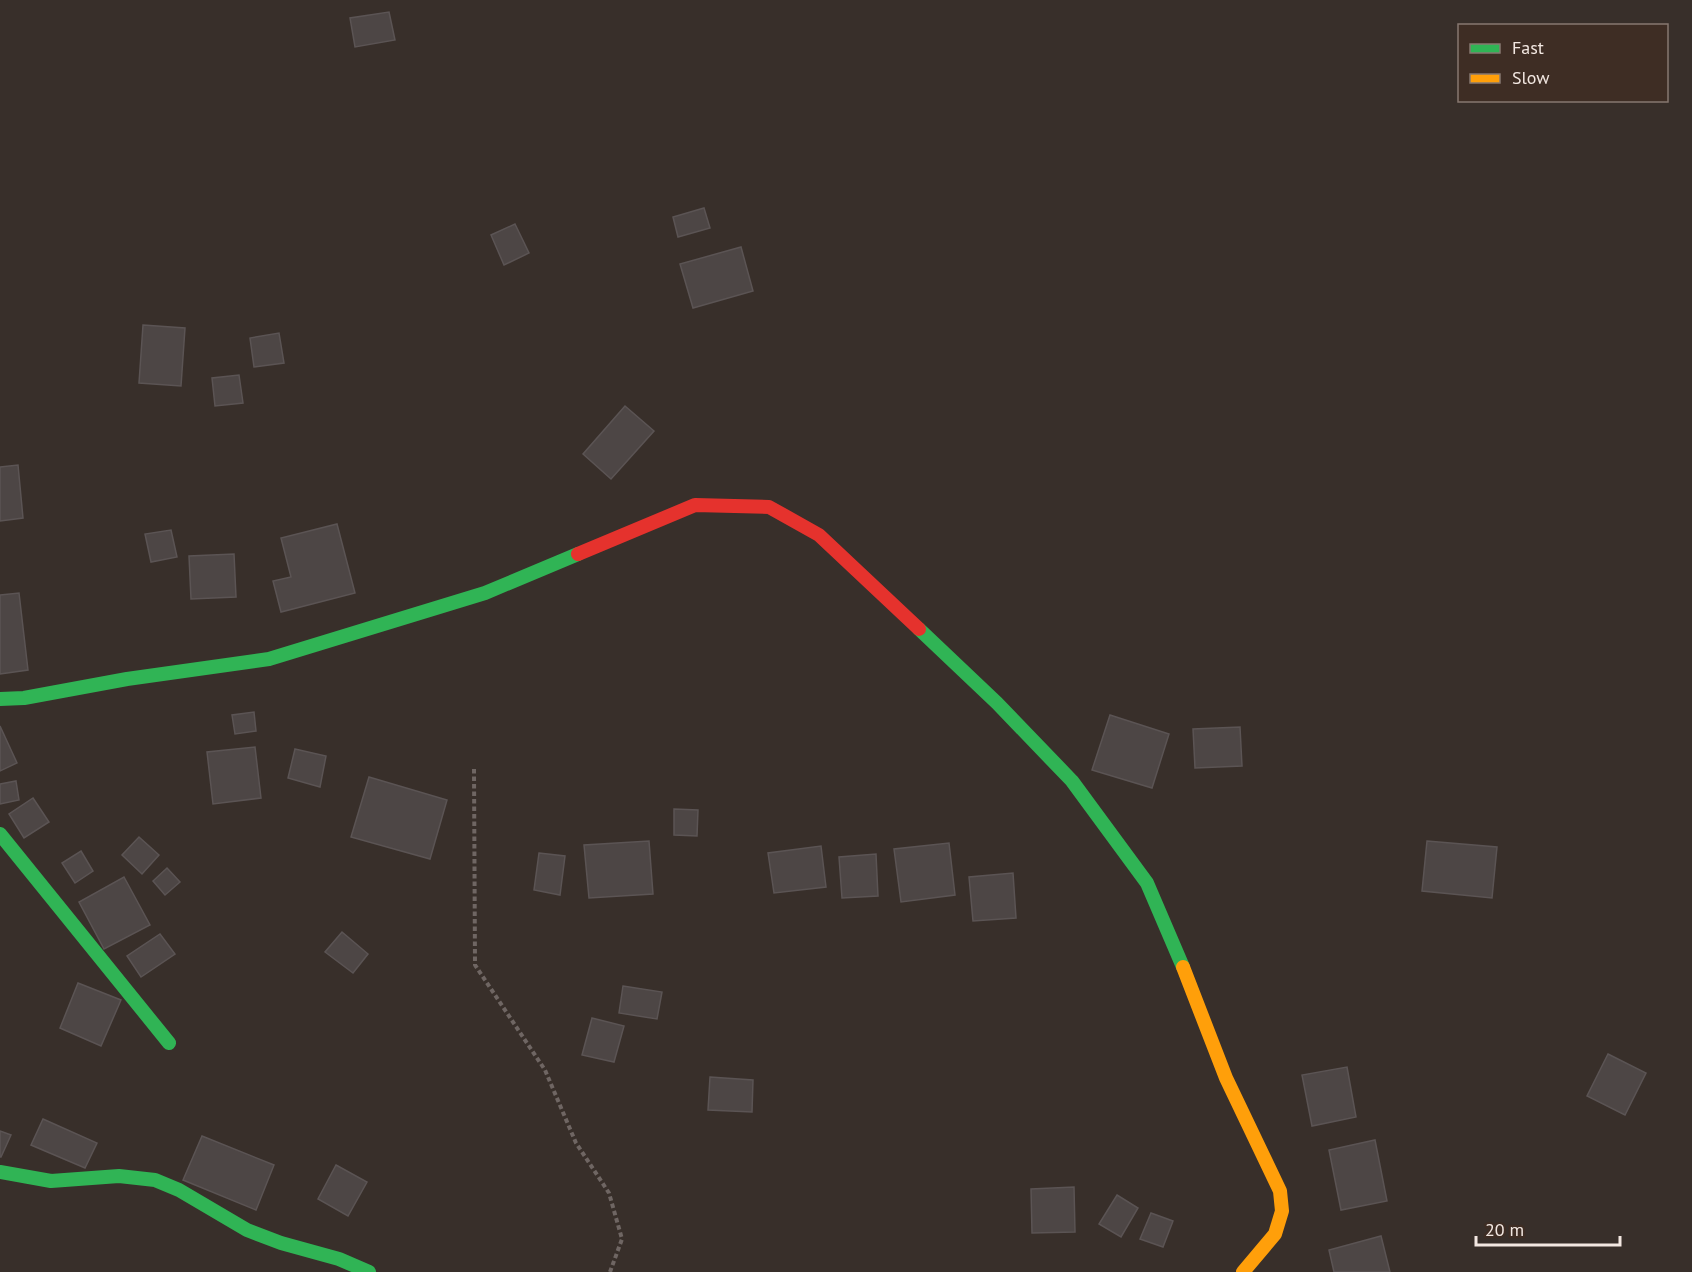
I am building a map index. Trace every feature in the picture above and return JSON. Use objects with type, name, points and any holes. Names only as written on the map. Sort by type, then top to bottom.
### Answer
[{"type":"street","points":[[0,699],[24,698],[127,679],[269,659],[485,593],[695,505],[769,507],[819,535],[997,703],[1072,781],[1147,883],[1172,939],[1226,1078],[1280,1191],[1282,1211],[1275,1234],[1243,1272]]},
{"type":"street","points":[[0,834],[33,878],[170,1043]]},
{"type":"street","points":[[0,1172],[30,1180],[60,1181],[99,1177],[153,1180],[191,1196],[215,1214],[249,1231],[369,1272]]},
{"type":"path","points":[[474,769],[475,965],[545,1070],[576,1143],[609,1193],[622,1239],[610,1272]]},
{"type":"building","points":[[389,12],[395,40],[355,47],[350,18]]},
{"type":"building","points":[[704,208],[710,228],[678,237],[673,217]]},
{"type":"building","points":[[515,224],[529,253],[504,265],[491,235]]},
{"type":"building","points":[[741,247],[753,291],[693,308],[680,264]]},
{"type":"building","points":[[143,325],[185,328],[181,386],[139,383]]},
{"type":"building","points":[[279,333],[284,363],[254,367],[250,338]]},
{"type":"building","points":[[239,375],[243,403],[215,406],[212,378]]},
{"type":"building","points":[[625,406],[654,431],[611,479],[583,454]]},
{"type":"building","points":[[18,465],[23,518],[0,521],[0,467]]},
{"type":"building","points":[[337,524],[355,593],[281,612],[273,581],[291,577],[281,538]]},
{"type":"building","points":[[171,530],[177,557],[151,562],[145,534]]},
{"type":"building","points":[[234,554],[236,597],[191,599],[189,556]]},
{"type":"building","points":[[19,593],[28,670],[0,674],[0,595]]},
{"type":"building","points":[[254,712],[256,731],[235,734],[232,715]]},
{"type":"building","points":[[1110,715],[1169,734],[1152,788],[1092,770]]},
{"type":"building","points":[[0,726],[17,763],[0,771]]},
{"type":"building","points":[[1240,727],[1242,766],[1195,768],[1193,729]]},
{"type":"building","points":[[255,747],[261,798],[213,804],[207,752]]},
{"type":"building","points":[[295,749],[326,756],[320,787],[288,778]]},
{"type":"building","points":[[369,777],[447,800],[430,859],[351,837]]},
{"type":"building","points":[[16,781],[19,800],[0,804],[0,784]]},
{"type":"building","points":[[33,798],[49,822],[24,838],[9,814]]},
{"type":"building","points":[[674,809],[698,810],[697,836],[674,835]]},
{"type":"building","points":[[139,837],[159,855],[142,874],[122,855]]},
{"type":"building","points":[[649,841],[653,894],[589,898],[584,845]]},
{"type":"building","points":[[1427,841],[1497,847],[1492,898],[1422,891]]},
{"type":"building","points":[[949,843],[955,895],[901,902],[894,849]]},
{"type":"building","points":[[821,846],[826,887],[774,893],[768,853]]},
{"type":"building","points":[[81,851],[93,871],[75,883],[62,863]]},
{"type":"building","points":[[539,853],[565,856],[560,895],[534,890]]},
{"type":"building","points":[[876,854],[878,896],[842,898],[839,857]]},
{"type":"building","points":[[167,868],[180,882],[165,895],[153,881]]},
{"type":"building","points":[[1013,873],[1016,918],[973,921],[969,877]]},
{"type":"building","points":[[124,877],[150,925],[104,949],[79,902]]},
{"type":"building","points":[[342,932],[368,954],[353,973],[325,952]]},
{"type":"building","points":[[160,934],[175,954],[141,977],[127,956]]},
{"type":"building","points":[[78,983],[121,1000],[101,1046],[60,1028]]},
{"type":"building","points":[[623,986],[662,992],[657,1019],[619,1013]]},
{"type":"building","points":[[592,1018],[624,1026],[614,1062],[582,1055]]},
{"type":"building","points":[[1608,1054],[1646,1073],[1625,1115],[1587,1096]]},
{"type":"building","points":[[1347,1067],[1356,1117],[1312,1126],[1302,1075]]},
{"type":"building","points":[[710,1077],[753,1080],[752,1112],[708,1110]]},
{"type":"building","points":[[43,1119],[97,1143],[85,1168],[31,1145]]},
{"type":"building","points":[[0,1131],[11,1135],[1,1157],[0,1157]]},
{"type":"building","points":[[202,1136],[274,1165],[256,1210],[183,1180]]},
{"type":"building","points":[[1375,1140],[1387,1201],[1341,1210],[1329,1150]]},
{"type":"building","points":[[336,1165],[367,1182],[348,1216],[318,1199]]},
{"type":"building","points":[[1074,1187],[1075,1232],[1032,1233],[1031,1189]]},
{"type":"building","points":[[1117,1195],[1138,1208],[1121,1237],[1099,1224]]},
{"type":"building","points":[[1151,1213],[1173,1221],[1163,1247],[1140,1239]]},
{"type":"building","points":[[1381,1236],[1390,1272],[1334,1272],[1329,1250]]},
{"type":"traffic: fast","points":[[0,699],[24,698],[127,679],[269,659],[485,593],[578,554]]},
{"type":"traffic: fast","points":[[919,629],[997,703],[1072,781],[1147,883],[1183,967]]},
{"type":"traffic: fast","points":[[0,834],[169,1043]]},
{"type":"traffic: fast","points":[[0,1172],[51,1181],[119,1176],[155,1180],[179,1190],[247,1230],[281,1243],[339,1259],[369,1272]]},
{"type":"traffic: slow","points":[[1183,967],[1226,1078],[1280,1191],[1282,1211],[1275,1234],[1243,1272]]},
{"type":"traffic: jam","points":[[578,554],[695,505],[769,507],[819,535],[919,629]]}]
